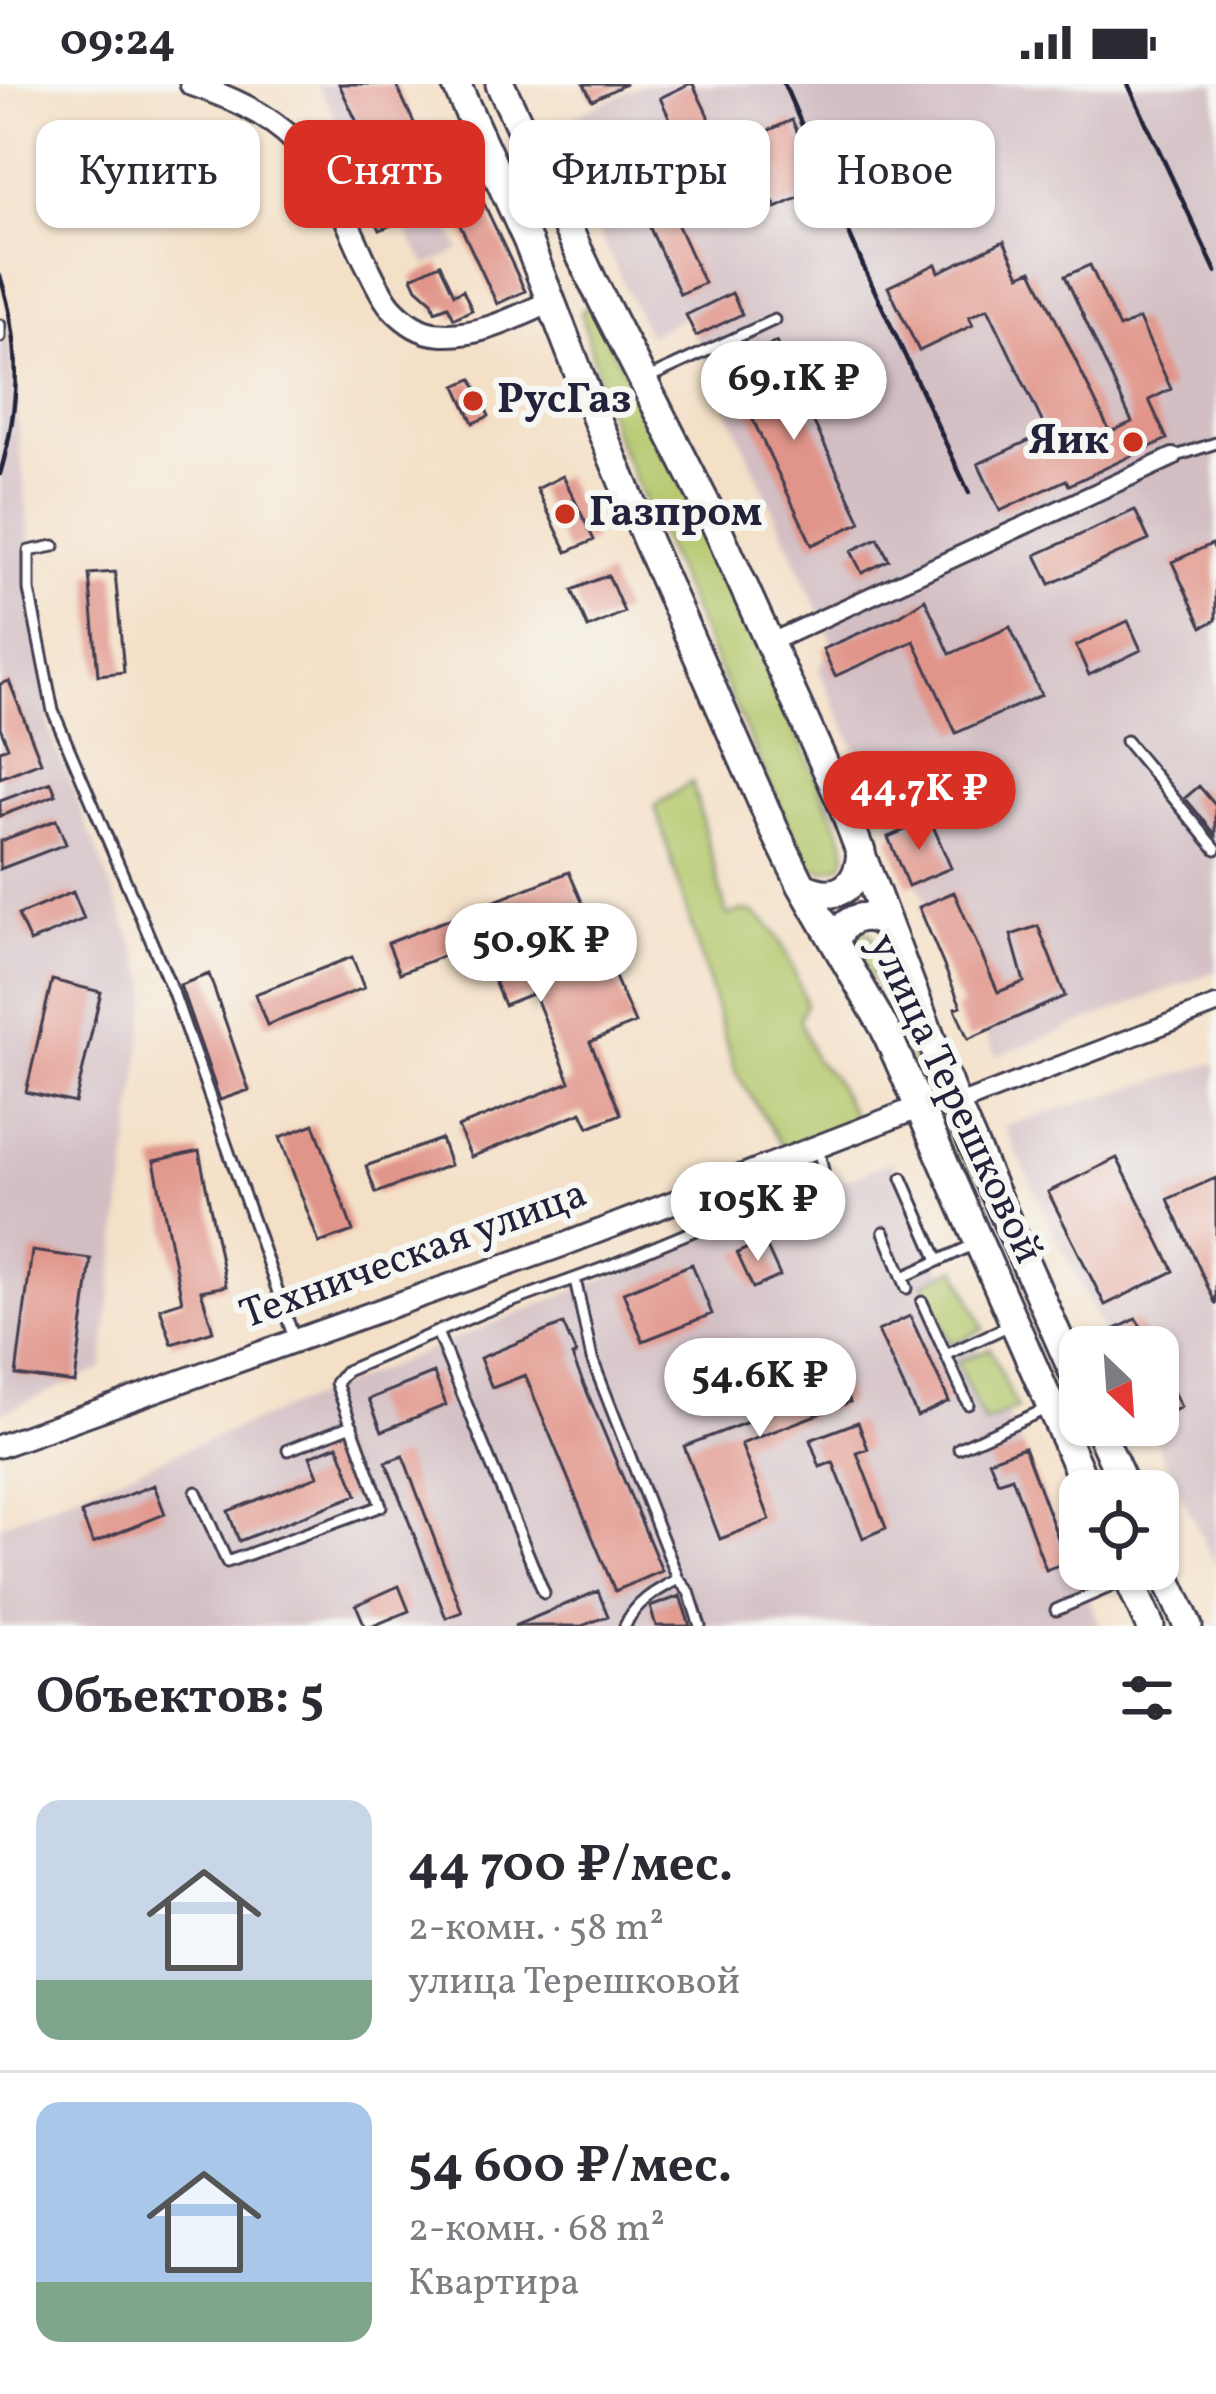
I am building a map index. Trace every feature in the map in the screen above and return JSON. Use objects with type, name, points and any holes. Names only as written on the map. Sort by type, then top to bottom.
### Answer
[{"type":"main road","name":"улица Терешковой","points":[[456,84],[528,242],[646,538],[802,886],[885,1030],[1079,1470]]},
{"type":"main road","name":"улица Терешковой","points":[[500,84],[709,510],[842,801],[956,1105],[1059,1340]]},
{"type":"main road","points":[[552,301],[593,281]]},
{"type":"main road","points":[[802,886],[828,895],[839,892],[856,876],[861,851]]},
{"type":"main road","points":[[835,943],[839,931],[857,918],[869,916],[887,926]]},
{"type":"main road","points":[[998,1291],[1017,1293],[1031,1277]]},
{"type":"main road","points":[[1133,1590],[1150,1626]]},
{"type":"main road","points":[[1172,1590],[1188,1626]]},
{"type":"street","points":[[191,84],[267,117],[296,142],[321,173],[389,305],[411,324],[439,334],[467,333],[552,301]]},
{"type":"street","points":[[769,643],[1173,457]]},
{"type":"street","points":[[956,1105],[1216,1005]]},
{"type":"street","name":"Техническая улица","points":[[0,1446],[563,1245],[920,1106]]},
{"type":"lane","points":[[644,380],[775,320]]},
{"type":"lane","points":[[0,326],[0,337]]},
{"type":"lane","points":[[1173,457],[1216,443]]},
{"type":"lane","points":[[54,546],[29,550],[29,590],[53,711],[173,992],[295,1341]]},
{"type":"lane","points":[[1126,741],[1216,849]]},
{"type":"lane","points":[[196,1492],[226,1562],[381,1506],[336,1383],[346,1371],[799,1187],[823,1170],[818,1147]]},
{"type":"lane","points":[[788,1159],[799,1187]]},
{"type":"lane","points":[[902,1178],[938,1260]]},
{"type":"lane","points":[[884,1232],[908,1288]]},
{"type":"lane","points":[[903,1276],[977,1242]]},
{"type":"lane","points":[[574,1279],[592,1359],[700,1626]]},
{"type":"lane","points":[[922,1302],[968,1404]]},
{"type":"lane","points":[[946,1354],[1013,1324]]},
{"type":"lane","points":[[437,1332],[544,1593]]},
{"type":"lane","points":[[959,1448],[1051,1407]]},
{"type":"lane","points":[[288,1450],[352,1425]]},
{"type":"lane","points":[[625,1626],[648,1595],[678,1579]]},
{"type":"lane","points":[[1056,1610],[1095,1590]]},
{"type":"shaded area","points":[[316,84],[394,84],[410,120],[338,120]]},
{"type":"shaded area","points":[[644,84],[1216,84],[1216,971],[996,1056],[819,670],[832,641],[686,316],[648,335],[597,228],[770,228],[770,120],[564,120]]},
{"type":"shaded area","points":[[404,228],[450,228],[460,250],[427,266]]},
{"type":"shaded area","points":[[0,315],[9,335],[50,732],[149,983],[102,1369],[0,1413]]},
{"type":"shaded area","points":[[1216,1063],[1216,1567],[1179,1490],[1179,1470],[1170,1470],[1158,1446],[1179,1446],[1179,1326],[1100,1326],[1004,1126]]},
{"type":"shaded area","points":[[892,1161],[1059,1529],[1059,1590],[1086,1590],[1100,1626],[0,1626],[0,1525]]},
{"type":"green space","points":[[592,308],[699,514],[844,840],[846,853],[837,867],[824,870],[805,864],[613,430],[581,312]]},
{"type":"green space","points":[[692,782],[727,915],[743,911],[756,915],[776,935],[806,1005],[799,1019],[815,1060],[832,1076],[858,1123],[786,1152],[735,1071],[655,806]]},
{"type":"green space","points":[[860,931],[869,932],[876,942],[890,989],[1015,1278],[1012,1283],[882,993],[853,945],[851,939]]},
{"type":"green space","points":[[957,1268],[984,1329],[951,1344],[924,1283]]},
{"type":"green space","points":[[990,1348],[1017,1409],[984,1423],[957,1362]]},
{"type":"building","points":[[339,84],[396,84],[413,120],[356,120]]},
{"type":"building","points":[[584,84],[626,84],[592,100]]},
{"type":"building","points":[[693,84],[710,120],[670,120],[660,98]]},
{"type":"building","points":[[792,120],[794,124],[794,200],[776,208],[770,195],[770,130]]},
{"type":"building","points":[[485,206],[525,291],[497,304],[461,228],[485,228]]},
{"type":"building","points":[[650,228],[679,228],[704,283],[680,294]]},
{"type":"building","points":[[1004,241],[1020,275],[1032,270],[1110,432],[1132,422],[1065,276],[1090,265],[1119,328],[1139,319],[1171,389],[1149,400],[1167,439],[1000,511],[978,464],[1047,432],[988,308],[969,317],[973,325],[919,351],[888,287],[936,264],[939,272]]},
{"type":"building","points":[[440,264],[454,294],[463,290],[472,310],[454,318],[448,306],[435,311],[432,301],[417,288],[412,277]]},
{"type":"building","points":[[732,293],[742,314],[696,336],[686,315]]},
{"type":"building","points":[[776,342],[861,522],[812,545],[727,365]]},
{"type":"building","name":"РусГаз","points":[[472,379],[489,416],[473,423],[456,386]]},
{"type":"building","name":"Газпром","points":[[563,476],[594,540],[567,552],[537,489]]},
{"type":"building","points":[[1135,510],[1149,540],[1050,584],[1036,555]]},
{"type":"building","points":[[878,538],[889,560],[862,573],[851,551]]},
{"type":"building","points":[[1212,544],[1216,620],[1202,627],[1172,562]]},
{"type":"building","points":[[115,572],[124,672],[98,675],[89,574]]},
{"type":"building","points":[[608,575],[624,612],[588,628],[572,590]]},
{"type":"building","points":[[925,599],[950,654],[1010,627],[1041,695],[956,733],[914,641],[835,676],[823,649],[901,615]]},
{"type":"building","points":[[1128,621],[1141,650],[1089,675],[1076,646]]},
{"type":"building","points":[[9,681],[41,762],[0,778],[0,750],[8,747],[0,727],[0,684]]},
{"type":"building","points":[[51,782],[56,795],[0,816],[0,801]]},
{"type":"building","points":[[1199,786],[1216,806],[1216,835],[1185,798]]},
{"type":"building","points":[[930,819],[951,868],[908,886],[888,837]]},
{"type":"building","points":[[56,820],[66,844],[0,869],[0,841]]},
{"type":"building","points":[[569,872],[635,1023],[590,1042],[621,1114],[589,1127],[582,1112],[471,1157],[458,1127],[570,1082],[534,993],[504,1005],[494,981],[570,950],[552,907],[400,973],[388,943]]},
{"type":"building","points":[[73,892],[84,919],[30,942],[18,915]]},
{"type":"building","points":[[954,892],[998,992],[1024,982],[1011,935],[1038,926],[1065,996],[968,1039],[955,1008],[961,1006],[919,907]]},
{"type":"building","points":[[352,957],[364,988],[267,1025],[255,994]]},
{"type":"building","points":[[209,974],[249,1090],[220,1100],[180,985]]},
{"type":"building","points":[[52,980],[101,992],[75,1103],[26,1092]]},
{"type":"building","points":[[314,1124],[353,1231],[319,1243],[280,1137]]},
{"type":"building","points":[[441,1139],[450,1165],[376,1193],[366,1166]]},
{"type":"building","points":[[199,1151],[226,1286],[201,1291],[213,1331],[172,1344],[160,1308],[182,1301],[154,1161]]},
{"type":"building","points":[[1117,1158],[1174,1271],[1105,1305],[1048,1192]]},
{"type":"building","points":[[1216,1178],[1216,1305],[1168,1199]]},
{"type":"building","points":[[764,1241],[780,1276],[753,1288],[737,1253]]},
{"type":"building","points":[[32,1251],[91,1259],[75,1383],[16,1375]]},
{"type":"building","points":[[692,1264],[712,1314],[643,1341],[623,1292]]},
{"type":"building","points":[[910,1316],[949,1401],[917,1416],[878,1331]]},
{"type":"building","points":[[563,1324],[662,1571],[615,1591],[525,1375],[492,1388],[480,1358]]},
{"type":"building","points":[[832,1353],[850,1402],[741,1444],[770,1520],[720,1539],[684,1446],[753,1420],[741,1388]]},
{"type":"building","points":[[434,1373],[446,1405],[382,1431],[369,1399]]},
{"type":"building","points":[[858,1422],[868,1449],[857,1453],[886,1528],[863,1538],[833,1462],[820,1467],[810,1440]]},
{"type":"building","points":[[338,1445],[357,1495],[239,1541],[228,1511],[318,1476],[310,1456]]},
{"type":"building","points":[[1024,1447],[1059,1541],[1059,1565],[1046,1570],[1012,1477],[998,1482],[989,1460]]},
{"type":"building","points":[[403,1456],[462,1612],[446,1618],[386,1462]]},
{"type":"building","points":[[154,1485],[165,1514],[93,1543],[81,1513]]},
{"type":"building","points":[[399,1586],[409,1611],[365,1626],[356,1605]]},
{"type":"building","points":[[598,1591],[608,1616],[582,1626],[514,1626]]},
{"type":"building","points":[[680,1596],[690,1626],[656,1626],[650,1607]]},
{"type":"railway","points":[[784,84],[969,493]]},
{"type":"railway","points":[[1128,84],[1216,272]]},
{"type":"railway","points":[[0,276],[12,326],[16,375],[12,424],[0,474]]},
{"type":"place","name":"РусГаз","points":[[473,401]]},
{"type":"place","name":"Яик","points":[[1133,442]]},
{"type":"place","name":"Газпром","points":[[565,514]]}]
